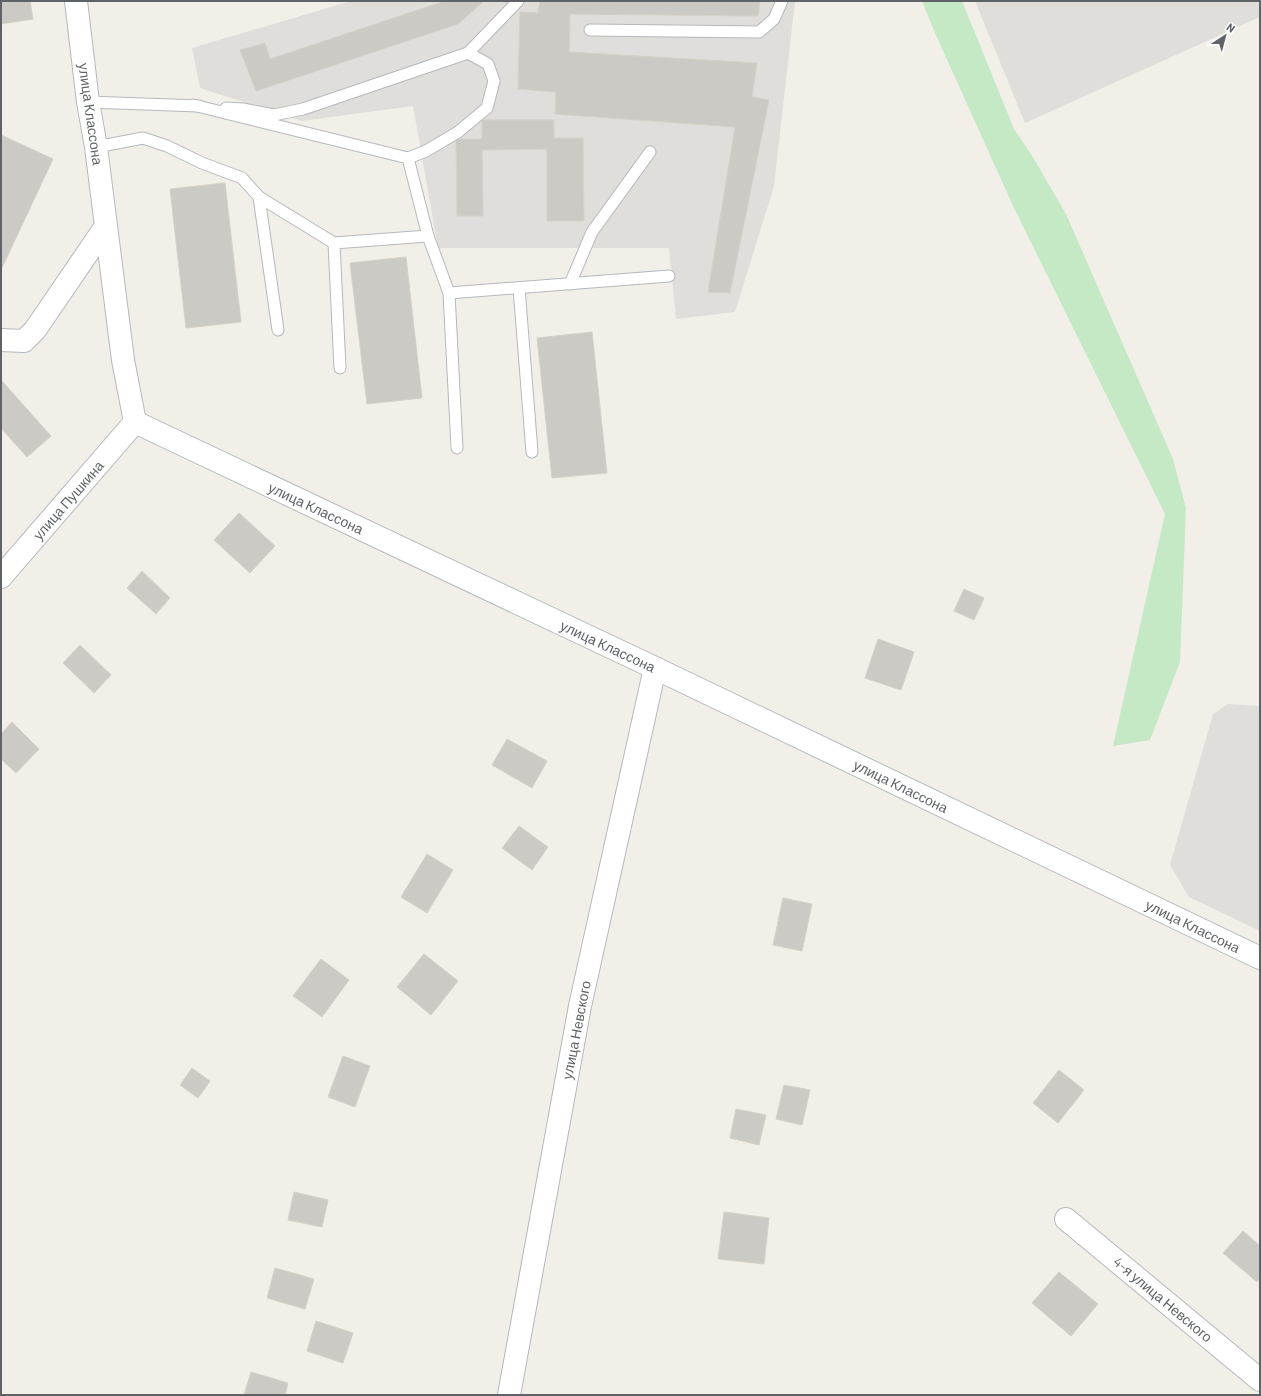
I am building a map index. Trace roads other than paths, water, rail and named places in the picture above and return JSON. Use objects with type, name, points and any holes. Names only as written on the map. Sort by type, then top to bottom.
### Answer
[{"type":"street","name":"улица Классона","points":[[76,1],[88,102],[96,147],[123,360],[135,422],[655,668],[1260,958]]},
{"type":"street","points":[[1,340],[24,341],[35,330],[106,226]]},
{"type":"street","name":"улица Пушкина","points":[[1,577],[135,422]]},
{"type":"street","name":"улица Невского","points":[[509,1395],[580,1006],[655,668]]},
{"type":"street","name":"4-я улица Невского","points":[[1066,1219],[1260,1380]]},
{"type":"lane","points":[[88,102],[193,105],[243,109],[274,115],[303,109],[468,53],[518,1]]},
{"type":"lane","points":[[590,30],[759,32],[774,19],[782,1]]},
{"type":"lane","points":[[193,105],[408,158],[426,151],[458,132],[487,108],[494,80],[488,64],[468,53]]},
{"type":"lane","points":[[96,147],[143,138],[167,146],[202,163],[242,178],[259,197],[334,243],[428,236]]},
{"type":"lane","points":[[570,284],[592,232],[650,152]]},
{"type":"lane","points":[[408,158],[428,236],[449,293],[457,448]]},
{"type":"lane","points":[[259,197],[278,330]]},
{"type":"lane","points":[[334,243],[340,368]]},
{"type":"lane","points":[[449,293],[669,276]]},
{"type":"lane","points":[[519,288],[532,452]]}]
